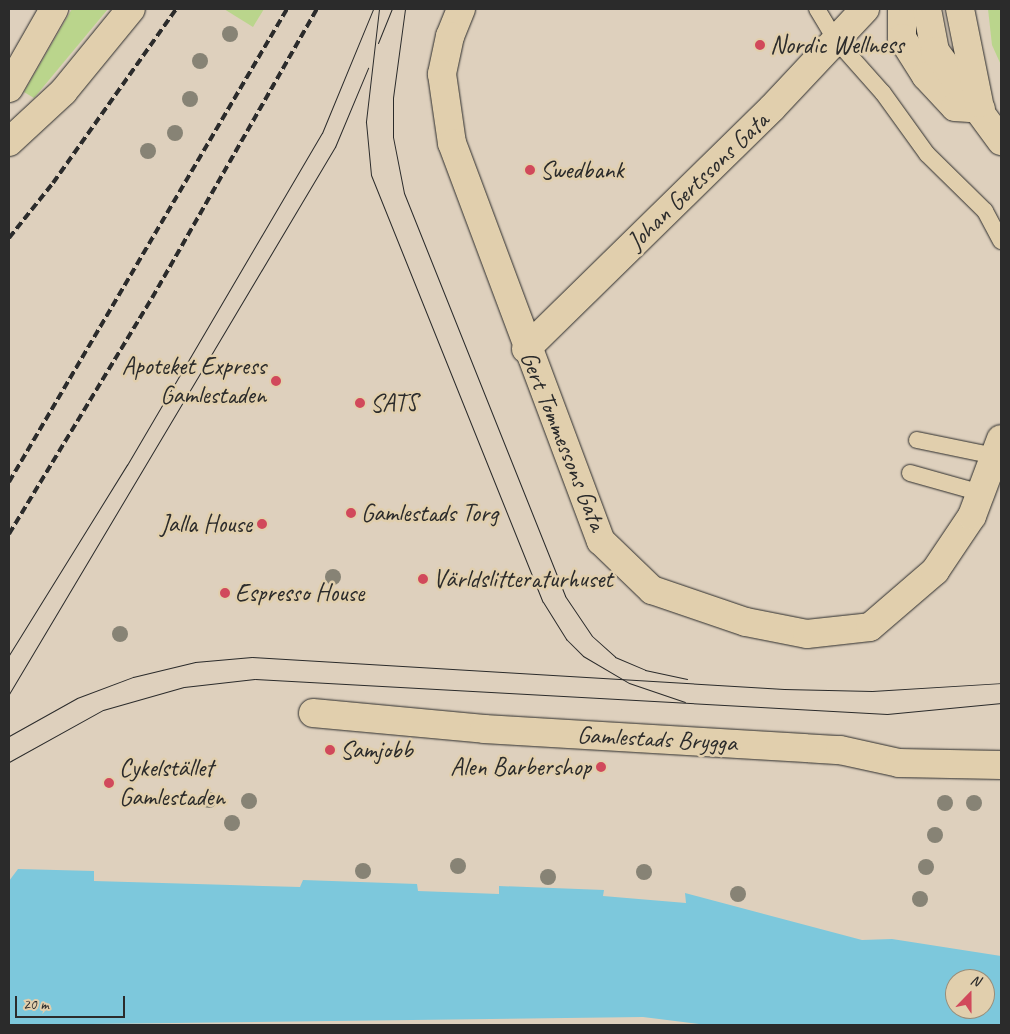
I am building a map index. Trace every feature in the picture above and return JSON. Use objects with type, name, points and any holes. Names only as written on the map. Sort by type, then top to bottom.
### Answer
[{"type":"street","points":[[9,88],[54,9]]},
{"type":"street","points":[[9,142],[64,92],[131,9]]},
{"type":"street","name":"Gert Tommessons Gata","points":[[461,9],[442,74],[445,114],[526,349],[601,541],[652,590],[746,622],[806,634],[870,627],[935,571],[972,516],[998,447]]},
{"type":"street","name":"Johan Gertssons Gata","points":[[526,349],[772,108],[835,39],[866,9]]},
{"type":"street","points":[[902,9],[902,38],[926,76],[955,107],[980,109]]},
{"type":"street","points":[[927,9],[935,51],[980,109],[1001,141]]},
{"type":"street","points":[[960,9],[980,109]]},
{"type":"street","name":"Gamlestads Brygga","points":[[313,713],[484,729],[840,750],[899,763],[1001,765]]},
{"type":"lane","points":[[817,9],[835,39],[883,93],[927,154],[985,211],[1001,241]]},
{"type":"lane","points":[[917,440],[998,447]]},
{"type":"lane","points":[[910,473],[981,493]]},
{"type":"green space","points":[[72,9],[108,9],[34,98],[24,92]]},
{"type":"green space","points":[[224,9],[264,9],[253,27]]},
{"type":"green space","points":[[988,9],[1001,9],[1001,65],[992,45]]},
{"type":"water","points":[[18,869],[94,871],[94,881],[300,887],[303,880],[417,884],[418,891],[499,894],[499,886],[604,890],[603,896],[686,903],[685,893],[862,940],[892,939],[1001,956],[1001,1025],[707,1025],[643,1017],[9,1025],[9,881]]},
{"type":"tram line","points":[[9,655],[127,465],[322,133],[373,9]]},
{"type":"tram line","points":[[379,9],[366,122],[371,175],[543,602],[566,639],[583,656],[629,683],[685,702]]},
{"type":"tram line","points":[[378,43],[392,9]]},
{"type":"tram line","points":[[405,9],[393,98],[393,137],[404,193],[565,596],[592,636],[615,657],[645,670],[687,679]]},
{"type":"tram line","points":[[9,694],[335,147],[368,68]]},
{"type":"tram line","points":[[9,736],[77,698],[133,677],[195,662],[252,657],[784,689],[872,691],[1001,683]]},
{"type":"tram line","points":[[9,762],[103,710],[184,687],[255,679],[887,714],[1001,703]]},
{"type":"railway","points":[[9,238],[53,183],[176,9]]},
{"type":"railway","points":[[9,482],[287,9]]},
{"type":"railway","points":[[9,534],[152,298],[317,9]]},
{"type":"place","name":"Nordic Wellness","points":[[760,45]]},
{"type":"place","name":"Swedbank","points":[[530,170]]},
{"type":"place","name":"Apoteket Express Gamlestaden","points":[[276,381]]},
{"type":"place","name":"SATS","points":[[360,403]]},
{"type":"place","name":"Gamlestads Torg","points":[[351,513]]},
{"type":"place","name":"Jalla House","points":[[262,524]]},
{"type":"place","name":"Världslitteraturhuset","points":[[423,579]]},
{"type":"place","name":"Espresso House","points":[[225,593]]},
{"type":"place","name":"Samjobb","points":[[330,750]]},
{"type":"place","name":"Alen Barbershop","points":[[601,767]]},
{"type":"place","name":"Cykelstället Gamlestaden","points":[[109,783]]}]
